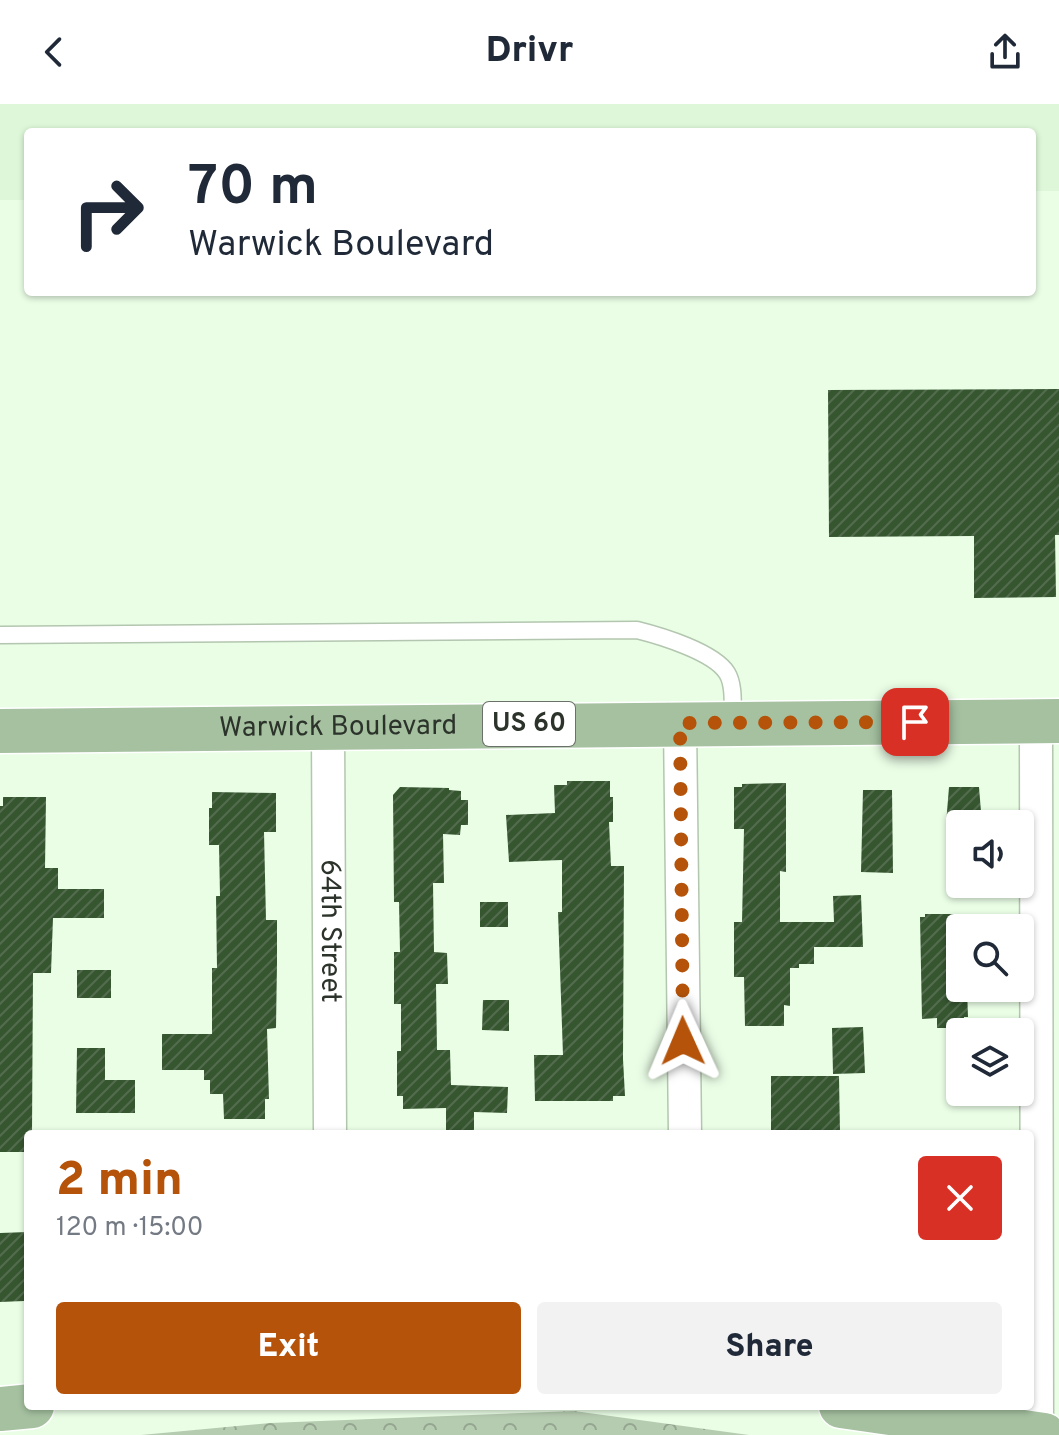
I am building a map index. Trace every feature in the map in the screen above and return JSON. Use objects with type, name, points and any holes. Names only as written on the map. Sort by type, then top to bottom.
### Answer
[{"type":"main road","name":"Warwick Boulevard","points":[[0,731],[1048,721]]},
{"type":"main road","points":[[0,1409],[24,1407]]},
{"type":"main road","points":[[869,1410],[1044,1435]]},
{"type":"street","points":[[1037,1434],[1048,721]]},
{"type":"street","points":[[680,723],[685,1130]]},
{"type":"street","name":"64th Street","points":[[328,727],[330,1130]]},
{"type":"lane","points":[[0,635],[614,629],[656,635],[704,655],[726,671],[731,684],[733,723]]},
{"type":"shaded area","points":[[0,104],[1059,104],[1059,191],[1036,191],[1036,128],[24,128],[24,200],[0,200]]},
{"type":"green space","points":[[574,1411],[749,1435],[141,1435],[270,1423]]},
{"type":"building","points":[[1059,389],[1056,597],[974,598],[974,536],[829,537],[828,390]]},
{"type":"building","points":[[567,781],[610,781],[610,797],[613,797],[613,822],[609,822],[611,866],[624,866],[625,1096],[613,1096],[613,1101],[535,1101],[534,1055],[563,1055],[558,912],[562,912],[562,860],[509,862],[506,815],[555,813],[554,785],[567,785]]},
{"type":"building","points":[[786,783],[786,872],[780,871],[780,922],[834,922],[833,896],[861,895],[863,947],[814,947],[814,964],[799,964],[799,968],[790,968],[790,1006],[784,1005],[784,1026],[745,1026],[744,977],[734,977],[734,922],[742,922],[744,829],[734,829],[734,787]]},
{"type":"building","points":[[400,787],[449,788],[461,791],[461,800],[468,800],[468,825],[461,825],[460,835],[443,834],[444,883],[433,883],[434,952],[447,953],[448,984],[436,984],[437,1050],[450,1050],[451,1085],[508,1087],[507,1113],[474,1112],[474,1130],[446,1130],[446,1108],[403,1109],[403,1096],[397,1096],[401,1004],[394,1004],[394,952],[400,952],[399,902],[394,902],[393,795]]},
{"type":"building","points":[[949,787],[979,787],[981,810],[947,810]]},
{"type":"building","points":[[863,790],[892,790],[893,873],[861,872]]},
{"type":"building","points":[[212,792],[276,793],[276,832],[264,832],[266,920],[277,920],[276,1028],[267,1029],[269,1099],[265,1099],[265,1119],[224,1119],[223,1094],[210,1094],[210,1080],[204,1080],[204,1070],[162,1070],[162,1034],[212,1034],[212,968],[217,968],[216,896],[220,896],[219,845],[209,845]]},
{"type":"building","points":[[3,797],[46,797],[45,868],[58,868],[58,889],[104,889],[104,918],[53,918],[51,973],[33,973],[32,1130],[24,1130],[24,1152],[0,1152],[0,806],[3,806]]},
{"type":"building","points":[[480,902],[508,902],[508,927],[480,927]]},
{"type":"building","points":[[925,914],[946,914],[946,1002],[967,1002],[968,1017],[946,1018],[946,1028],[937,1028],[937,1018],[922,1019],[920,917],[925,917]]},
{"type":"building","points":[[77,970],[111,970],[111,998],[77,998]]},
{"type":"building","points":[[483,1000],[509,1000],[509,1031],[482,1030]]},
{"type":"building","points":[[863,1027],[865,1073],[833,1074],[832,1028]]},
{"type":"building","points":[[77,1048],[105,1048],[105,1080],[135,1080],[135,1113],[76,1113]]},
{"type":"building","points":[[771,1076],[839,1076],[840,1130],[771,1130]]},
{"type":"building","points":[[24,1232],[24,1301],[0,1302],[0,1233]]},
{"type":"route","points":[[683,1041],[680,723],[915,722]]}]
